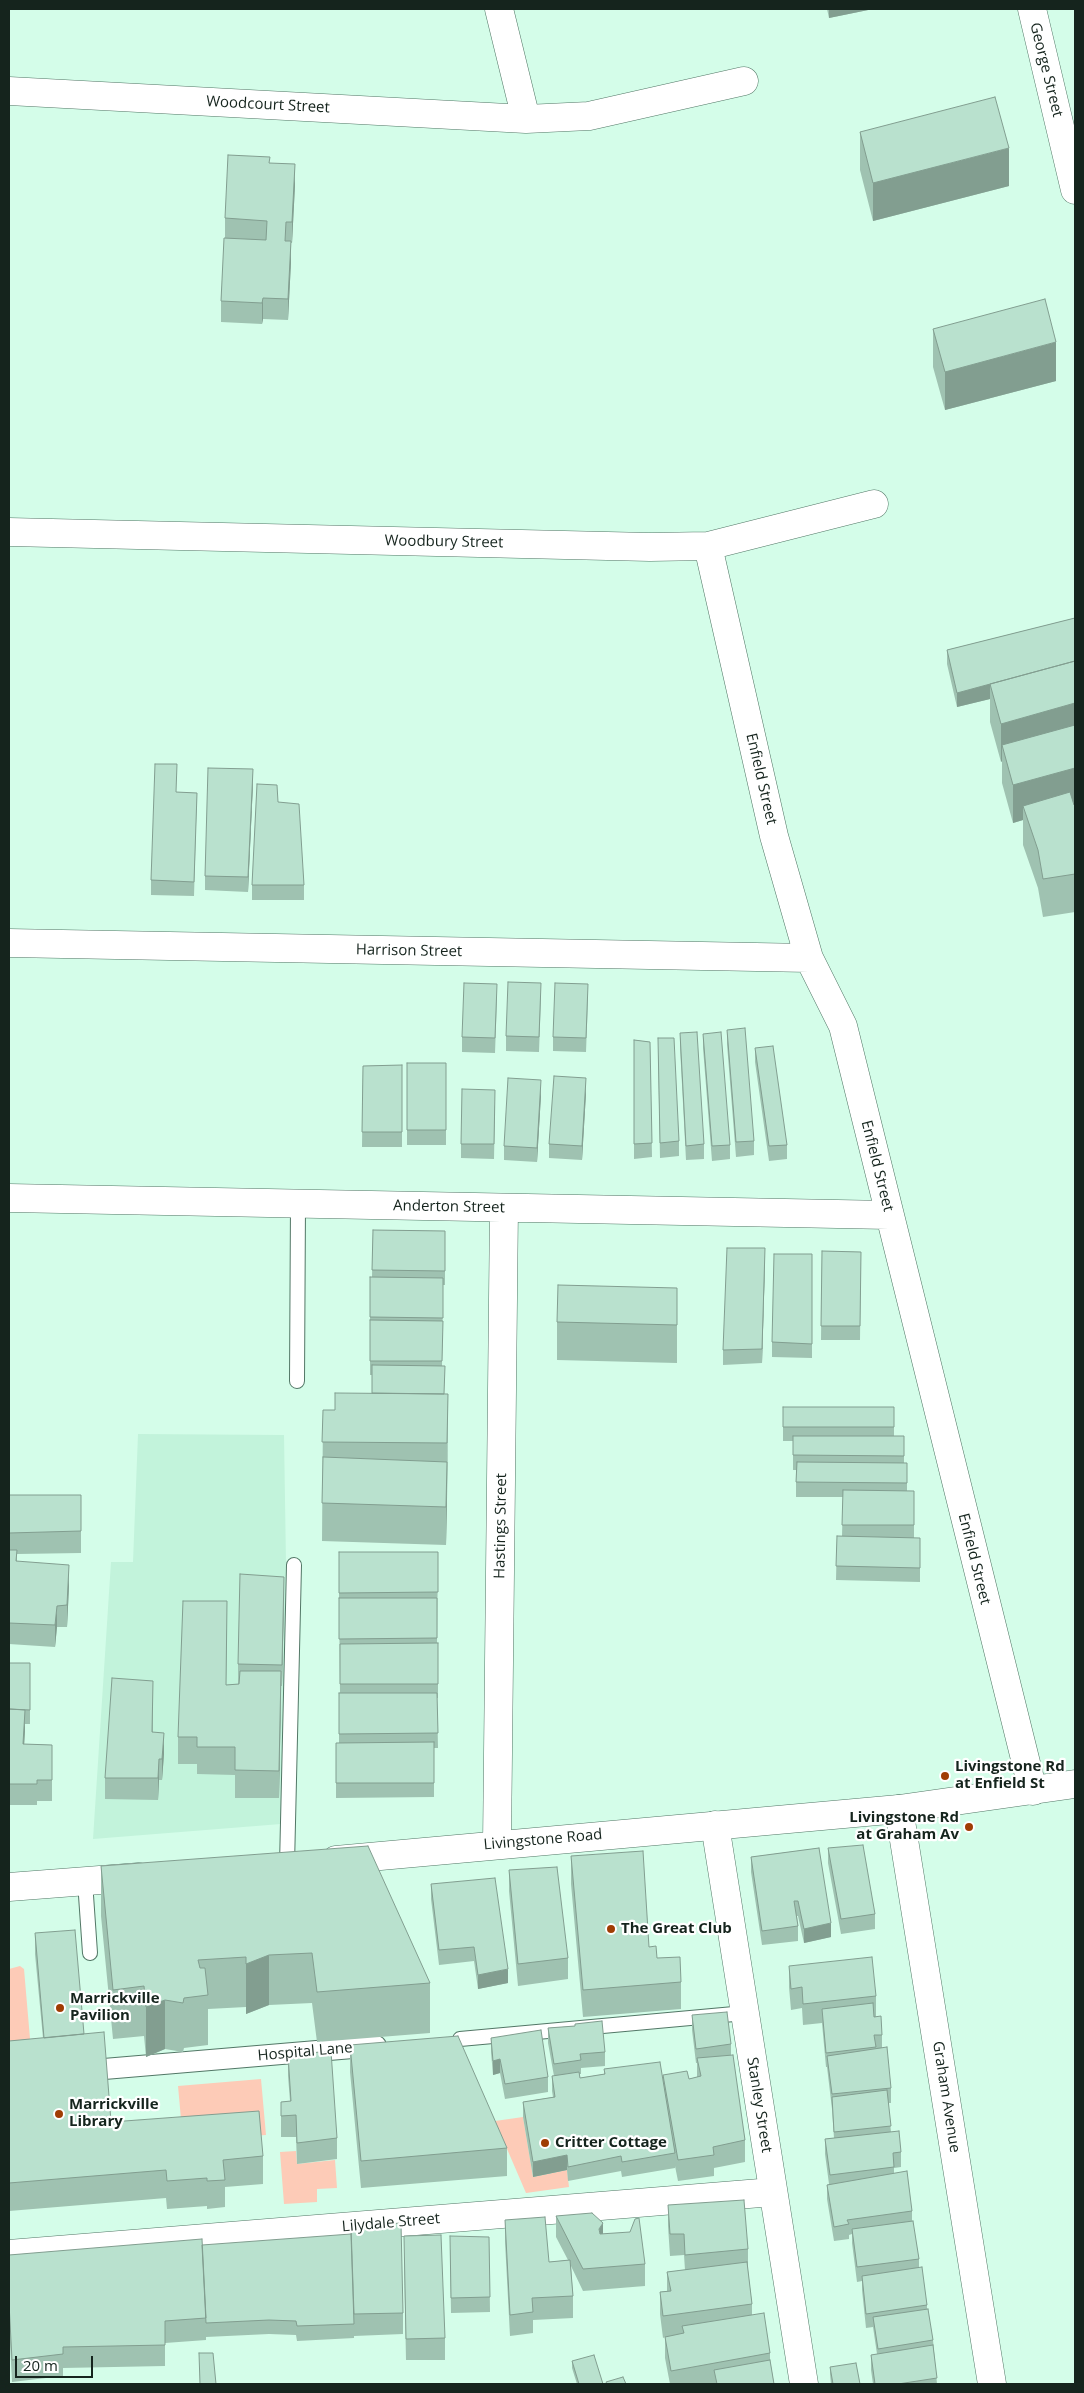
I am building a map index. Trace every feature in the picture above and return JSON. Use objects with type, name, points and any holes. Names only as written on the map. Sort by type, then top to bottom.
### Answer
[{"type":"street","points":[[499,9],[526,119]]},
{"type":"street","name":"George Street","points":[[1032,9],[1075,190]]},
{"type":"street","name":"Woodcourt Street","points":[[9,92],[526,119],[589,116],[744,81]]},
{"type":"street","name":"Woodbury Street","points":[[9,532],[640,547],[708,546],[874,504]]},
{"type":"street","name":"Enfield Street","points":[[708,546],[774,836],[809,958],[843,1026],[1033,1791]]},
{"type":"street","name":"Harrison Street","points":[[9,943],[809,958]]},
{"type":"street","name":"Anderton Street","points":[[9,1198],[889,1215]]},
{"type":"street","name":"Hastings Street","points":[[497,1844],[504,1208]]},
{"type":"street","name":"Livingstone Road","points":[[275,1866],[497,1844],[899,1809],[1075,1784]]},
{"type":"street","name":"Graham Avenue","points":[[899,1809],[992,2384]]},
{"type":"street","name":"Stanley Street","points":[[714,1825],[804,2384]]},
{"type":"street","points":[[9,1886],[160,1876]]},
{"type":"street","name":"Hospital Lane","points":[[104,2069],[391,2045]]},
{"type":"street","name":"Lilydale Street","points":[[9,2254],[773,2192]]},
{"type":"lane","points":[[297,1381],[298,1204]]},
{"type":"lane","points":[[275,1866],[294,1565]]},
{"type":"lane","points":[[84,1881],[90,1952]]},
{"type":"lane","points":[[450,2040],[745,2013]]},
{"type":"shaded area","points":[[138,1434],[284,1435],[286,1564],[281,1824],[93,1839],[111,1562],[133,1562]]},
{"type":"shaded area","points":[[20,1966],[24,1969],[32,2062],[9,2064],[9,1969]]},
{"type":"shaded area","points":[[261,2079],[266,2135],[183,2141],[178,2086]]},
{"type":"shaded area","points":[[523,2117],[533,2177],[567,2170],[569,2187],[526,2193],[495,2121]]},
{"type":"shaded area","points":[[296,2151],[297,2164],[335,2160],[337,2188],[317,2189],[317,2202],[284,2204],[280,2152]]},
{"type":"building","points":[[995,97],[1009,148],[873,183],[860,132]]},
{"type":"building","points":[[228,155],[270,157],[269,163],[295,164],[292,222],[286,222],[285,241],[291,241],[288,299],[263,298],[262,303],[221,301],[224,238],[266,240],[267,221],[225,218]]},
{"type":"building","points":[[1045,299],[1056,342],[945,372],[933,329]]},
{"type":"building","points":[[1075,618],[1075,661],[957,693],[947,650]]},
{"type":"building","points":[[1075,661],[1075,703],[1001,724],[990,684]]},
{"type":"building","points":[[1075,725],[1075,768],[1013,785],[1002,745]]},
{"type":"building","points":[[155,764],[177,764],[176,792],[197,793],[194,882],[151,880]]},
{"type":"building","points":[[208,768],[253,769],[248,877],[205,876]]},
{"type":"building","points":[[257,784],[277,785],[278,802],[299,804],[304,885],[252,885]]},
{"type":"building","points":[[1070,792],[1075,804],[1075,874],[1043,879],[1038,850],[1023,806]]},
{"type":"building","points":[[508,982],[541,983],[539,1037],[506,1036]]},
{"type":"building","points":[[464,983],[497,984],[495,1038],[462,1037]]},
{"type":"building","points":[[555,983],[588,984],[586,1038],[553,1037]]},
{"type":"building","points":[[745,1028],[754,1141],[736,1142],[727,1030]]},
{"type":"building","points":[[697,1032],[704,1144],[686,1146],[680,1033]]},
{"type":"building","points":[[721,1032],[730,1145],[712,1146],[703,1034]]},
{"type":"building","points":[[658,1038],[674,1038],[679,1141],[660,1143]]},
{"type":"building","points":[[634,1040],[650,1042],[652,1143],[634,1144]]},
{"type":"building","points":[[773,1046],[787,1145],[769,1146],[755,1048]]},
{"type":"building","points":[[407,1063],[446,1063],[446,1130],[407,1130]]},
{"type":"building","points":[[402,1065],[402,1132],[362,1132],[363,1066]]},
{"type":"building","points":[[554,1076],[586,1078],[582,1146],[549,1144]]},
{"type":"building","points":[[508,1078],[541,1080],[537,1148],[504,1146]]},
{"type":"building","points":[[462,1089],[495,1090],[494,1144],[461,1144]]},
{"type":"building","points":[[373,1230],[445,1231],[445,1271],[372,1270]]},
{"type":"building","points":[[727,1248],[765,1248],[762,1349],[723,1350]]},
{"type":"building","points":[[822,1251],[861,1252],[860,1326],[821,1326]]},
{"type":"building","points":[[774,1254],[812,1254],[812,1344],[772,1342]]},
{"type":"building","points":[[370,1277],[443,1278],[443,1318],[370,1317]]},
{"type":"building","points":[[558,1285],[677,1288],[677,1325],[557,1322]]},
{"type":"building","points":[[370,1320],[443,1321],[442,1361],[370,1361]]},
{"type":"building","points":[[372,1365],[445,1366],[444,1394],[372,1393]]},
{"type":"building","points":[[335,1393],[448,1394],[447,1443],[322,1442],[323,1410],[335,1410]]},
{"type":"building","points":[[783,1407],[894,1407],[894,1427],[783,1427]]},
{"type":"building","points":[[793,1436],[904,1436],[904,1456],[793,1455]]},
{"type":"building","points":[[323,1457],[447,1462],[446,1507],[322,1503]]},
{"type":"building","points":[[797,1462],[907,1463],[907,1483],[796,1482]]},
{"type":"building","points":[[843,1490],[914,1491],[914,1525],[842,1525]]},
{"type":"building","points":[[9,1495],[81,1495],[81,1531],[9,1533]]},
{"type":"building","points":[[837,1536],[920,1538],[920,1568],[836,1566]]},
{"type":"building","points":[[9,1550],[17,1550],[16,1561],[69,1565],[67,1605],[57,1606],[55,1625],[9,1623]]},
{"type":"building","points":[[339,1552],[438,1552],[438,1592],[339,1593]]},
{"type":"building","points":[[240,1574],[284,1577],[282,1665],[238,1664]]},
{"type":"building","points":[[339,1598],[437,1598],[437,1638],[339,1639]]},
{"type":"building","points":[[183,1601],[227,1601],[226,1685],[239,1684],[240,1671],[281,1671],[279,1771],[235,1770],[235,1747],[197,1747],[197,1737],[178,1737]]},
{"type":"building","points":[[438,1643],[438,1684],[340,1684],[340,1644]]},
{"type":"building","points":[[9,1663],[30,1663],[30,1710],[9,1709]]},
{"type":"building","points":[[112,1678],[153,1681],[152,1732],[164,1733],[162,1759],[159,1759],[158,1778],[105,1778]]},
{"type":"building","points":[[339,1693],[437,1693],[438,1733],[339,1734]]},
{"type":"building","points":[[9,1709],[25,1710],[23,1744],[52,1745],[52,1780],[37,1780],[37,1784],[9,1784]]},
{"type":"building","points":[[434,1742],[434,1783],[336,1783],[336,1743]]},
{"type":"building","points":[[863,1845],[875,1914],[841,1919],[828,1848]]},
{"type":"building","points":[[368,1846],[430,1983],[317,1992],[312,1953],[269,1955],[246,1964],[246,1957],[198,1960],[200,1968],[205,1968],[208,1995],[184,1998],[183,2003],[165,2000],[146,2007],[144,1986],[113,1990],[101,1866]]},
{"type":"building","points":[[819,1848],[831,1923],[804,1929],[798,1901],[794,1901],[798,1926],[762,1931],[751,1857]]},
{"type":"building","name":"The Great Club","points":[[643,1851],[649,1947],[656,1946],[657,1958],[680,1957],[681,1982],[583,1990],[571,1856]]},
{"type":"building","points":[[557,1867],[568,1958],[518,1964],[509,1870]]},
{"type":"building","points":[[495,1878],[508,1969],[478,1975],[474,1947],[439,1950],[431,1884]]},
{"type":"building","name":"Marrickville Pavilion","points":[[75,1930],[84,2034],[44,2038],[35,1933]]},
{"type":"building","points":[[872,1957],[876,1996],[803,2004],[802,1987],[791,1989],[789,1966]]},
{"type":"building","points":[[873,2003],[874,2017],[881,2016],[882,2035],[874,2035],[876,2047],[826,2053],[822,2009]]},
{"type":"building","points":[[727,2012],[731,2044],[696,2049],[692,2015]]},
{"type":"building","points":[[602,2021],[605,2052],[580,2054],[581,2060],[554,2064],[548,2028]]},
{"type":"building","points":[[541,2030],[548,2077],[505,2084],[500,2059],[493,2061],[491,2038]]},
{"type":"building","name":"Marrickville Library","points":[[104,2032],[111,2122],[259,2111],[263,2156],[223,2160],[225,2180],[207,2181],[207,2178],[167,2181],[166,2170],[9,2183],[9,2041]]},
{"type":"building","points":[[458,2036],[507,2148],[361,2161],[350,2045]]},
{"type":"building","points":[[887,2047],[891,2088],[832,2094],[827,2056]]},
{"type":"building","points":[[331,2051],[337,2138],[297,2143],[296,2115],[281,2116],[281,2102],[291,2101],[288,2055]]},
{"type":"building","points":[[733,2055],[745,2140],[713,2147],[714,2155],[678,2160],[663,2075],[687,2071],[689,2079],[701,2076],[697,2058]]},
{"type":"building","points":[[660,2062],[675,2153],[622,2162],[621,2156],[568,2167],[567,2155],[533,2162],[523,2102],[555,2097],[552,2076],[579,2072],[580,2078],[605,2074],[604,2069]]},
{"type":"building","points":[[887,2090],[891,2126],[834,2132],[832,2097]]},
{"type":"building","points":[[899,2131],[901,2152],[893,2153],[894,2167],[830,2175],[825,2139]]},
{"type":"building","points":[[907,2171],[912,2211],[847,2220],[849,2224],[834,2227],[827,2185]]},
{"type":"building","points":[[744,2200],[748,2249],[685,2255],[684,2234],[670,2234],[668,2205]]},
{"type":"building","points":[[592,2213],[603,2223],[599,2229],[600,2234],[630,2232],[635,2219],[639,2218],[645,2264],[583,2269],[556,2216]]},
{"type":"building","points":[[545,2217],[549,2262],[570,2260],[573,2296],[532,2298],[533,2312],[510,2315],[505,2220]]},
{"type":"building","points":[[913,2221],[919,2259],[857,2267],[852,2229]]},
{"type":"building","points":[[401,2223],[403,2313],[354,2314],[351,2227]]},
{"type":"building","points":[[351,2234],[354,2324],[297,2326],[296,2321],[269,2320],[206,2323],[202,2245]]},
{"type":"building","points":[[441,2235],[445,2338],[406,2339],[404,2236]]},
{"type":"building","points":[[450,2236],[489,2237],[490,2297],[451,2298]]},
{"type":"building","points":[[202,2239],[206,2318],[165,2321],[165,2345],[63,2347],[63,2354],[12,2360],[9,2255]]},
{"type":"building","points":[[747,2262],[752,2304],[663,2316],[660,2292],[671,2291],[667,2272]]},
{"type":"building","points":[[922,2267],[927,2305],[866,2314],[862,2276]]},
{"type":"building","points":[[928,2309],[933,2340],[878,2349],[873,2317]]},
{"type":"building","points":[[764,2313],[770,2353],[671,2371],[665,2337],[684,2333],[682,2326]]},
{"type":"building","points":[[933,2345],[937,2378],[898,2384],[875,2384],[871,2355]]},
{"type":"building","points":[[199,2353],[213,2353],[216,2384],[200,2384]]},
{"type":"building","points":[[594,2355],[603,2384],[579,2384],[572,2361]]},
{"type":"building","points":[[770,2360],[774,2384],[717,2384],[714,2370]]},
{"type":"building","points":[[856,2363],[860,2384],[833,2384],[830,2367]]},
{"type":"building","points":[[623,2377],[626,2384],[607,2384],[606,2382]]},
{"type":"place","name":"Livingstone Rd at Enfield St","points":[[945,1776]]},
{"type":"place","name":"Livingstone Rd at Graham Av","points":[[969,1827]]},
{"type":"place","name":"The Great Club","points":[[611,1929]]},
{"type":"place","name":"Marrickville Pavilion","points":[[60,2008]]},
{"type":"place","name":"Marrickville Library","points":[[59,2114]]},
{"type":"place","name":"Critter Cottage","points":[[545,2143]]}]
